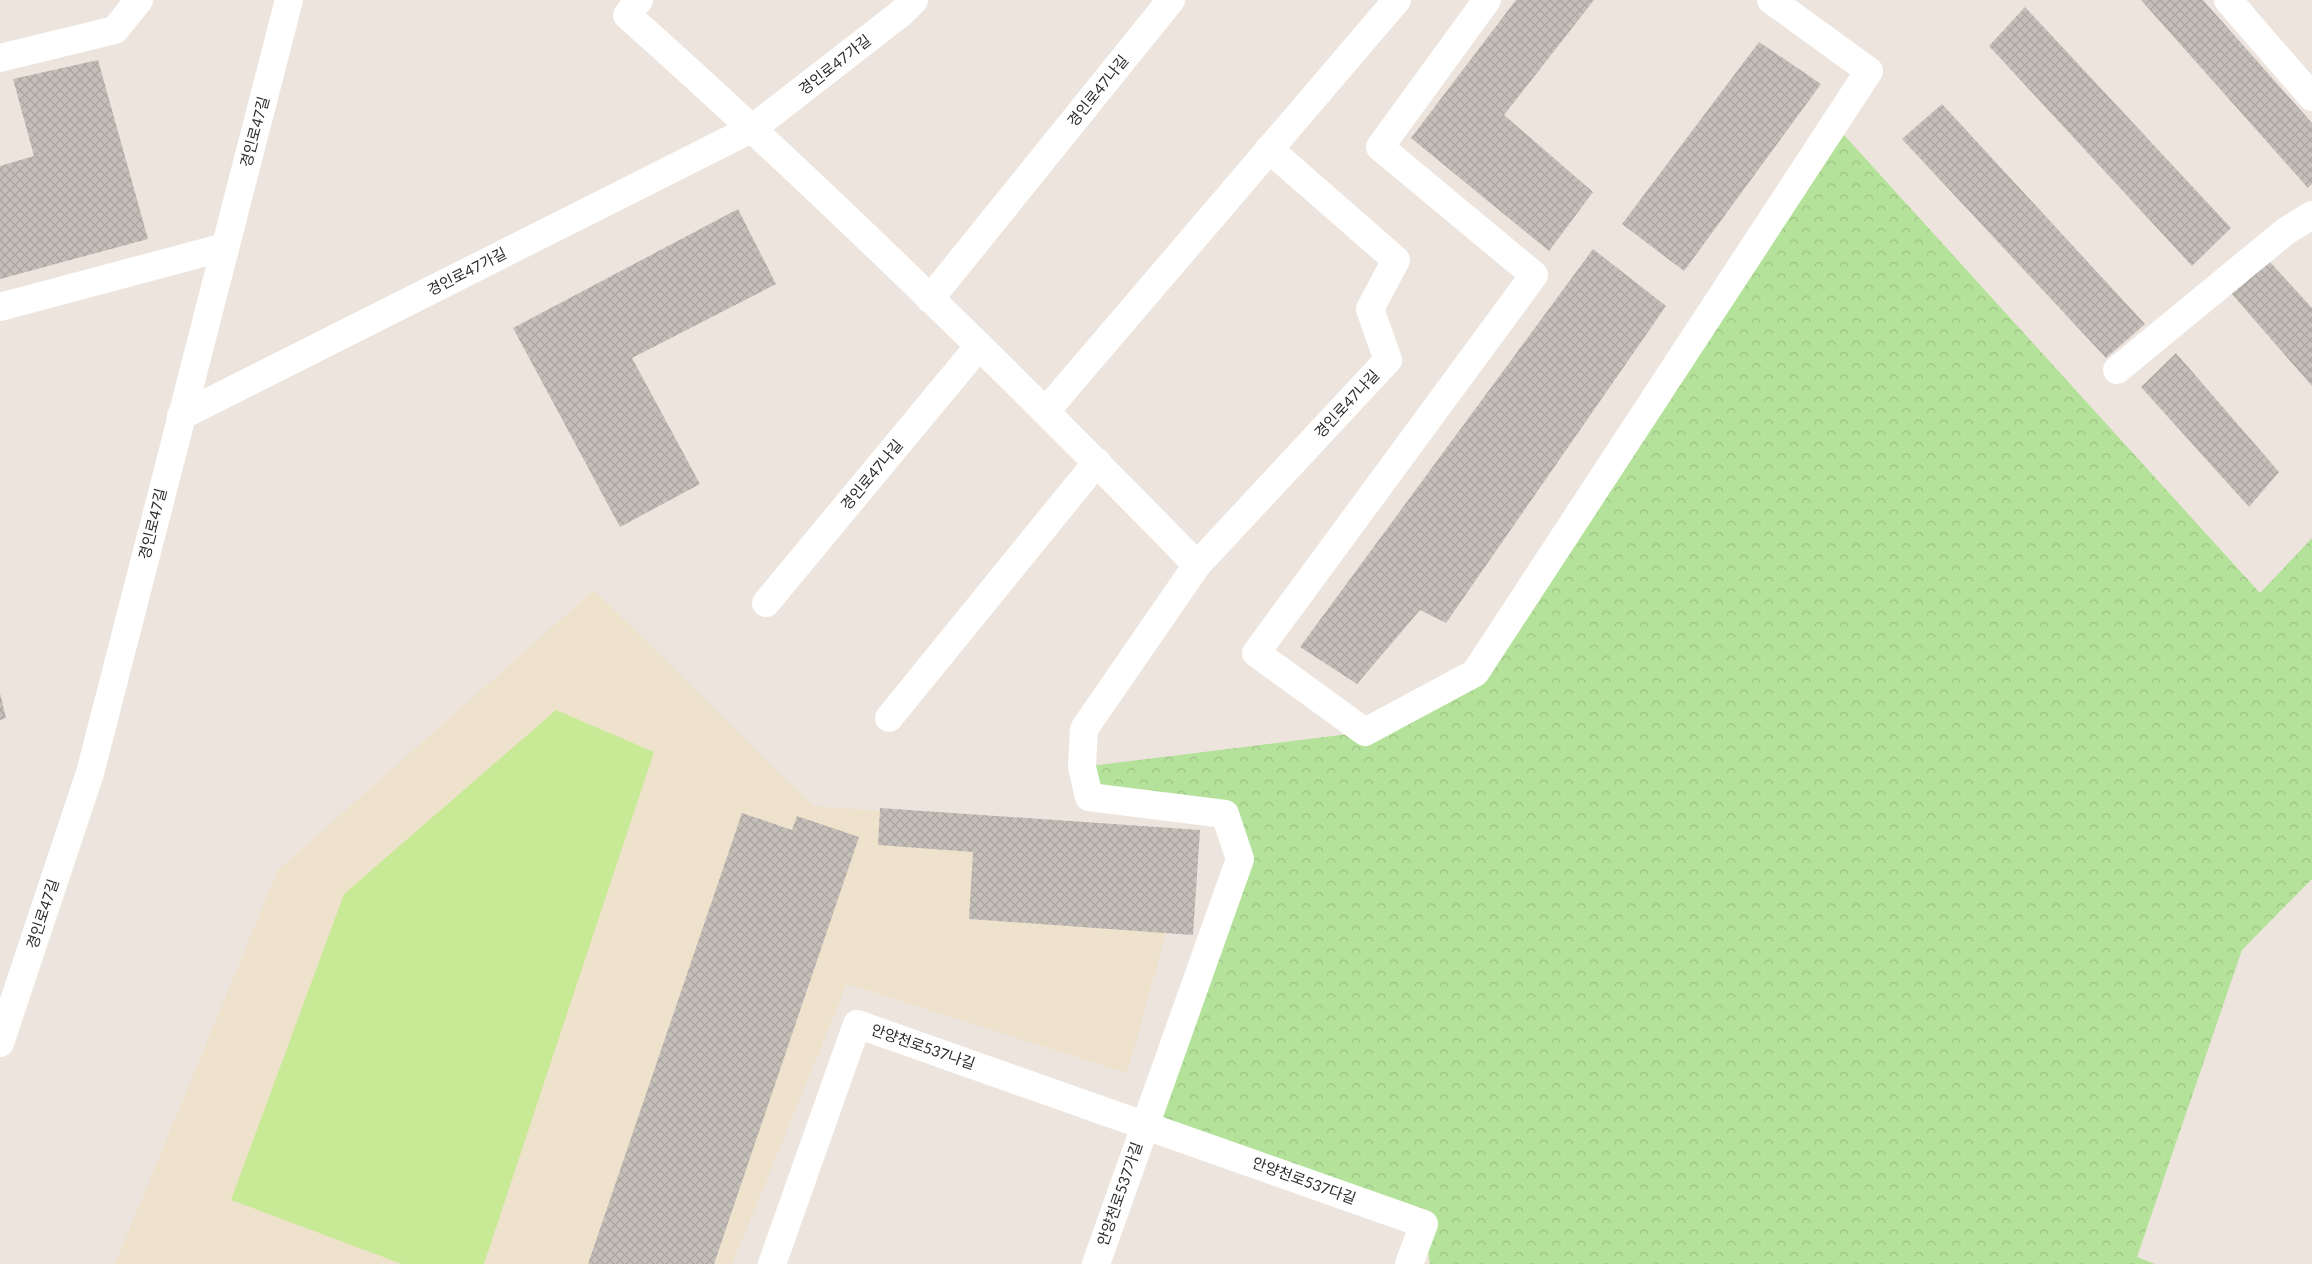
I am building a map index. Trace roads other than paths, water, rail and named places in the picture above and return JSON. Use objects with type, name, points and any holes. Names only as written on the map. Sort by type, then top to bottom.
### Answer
[{"type":"street","points":[[0,58],[115,30],[139,0]]},
{"type":"street","name":"경인로47길","points":[[0,1043],[90,773],[180,416],[289,0]]},
{"type":"street","points":[[639,0],[627,15],[753,128],[1046,411],[1198,565]]},
{"type":"street","name":"경인로47가길","points":[[180,416],[753,128],[900,14],[914,0]]},
{"type":"street","name":"경인로47나길","points":[[930,299],[1171,0]]},
{"type":"street","points":[[1046,411],[1397,0]]},
{"type":"street","points":[[1487,0],[1380,147],[1534,276],[1256,653],[1365,732],[1475,673],[1869,71],[1771,0]]},
{"type":"street","points":[[2228,0],[2312,97]]},
{"type":"street","name":"경인로47나길","points":[[1082,767],[1084,729],[1198,565],[1388,360],[1370,309],[1396,260],[1269,149]]},
{"type":"street","points":[[2117,370],[2286,232],[2312,215]]},
{"type":"street","points":[[0,307],[224,247]]},
{"type":"street","name":"경인로47나길","points":[[766,603],[979,346]]},
{"type":"street","points":[[889,718],[1097,462]]},
{"type":"street","name":"안양천로537가길","points":[[1082,767],[1089,797],[1225,814],[1240,860],[1144,1124],[1096,1264]]},
{"type":"street","name":"안양천로537나길","points":[[772,1264],[857,1024],[1144,1124]]},
{"type":"street","name":"안양천로537다길","points":[[1144,1124],[1424,1224],[1409,1264]]}]
